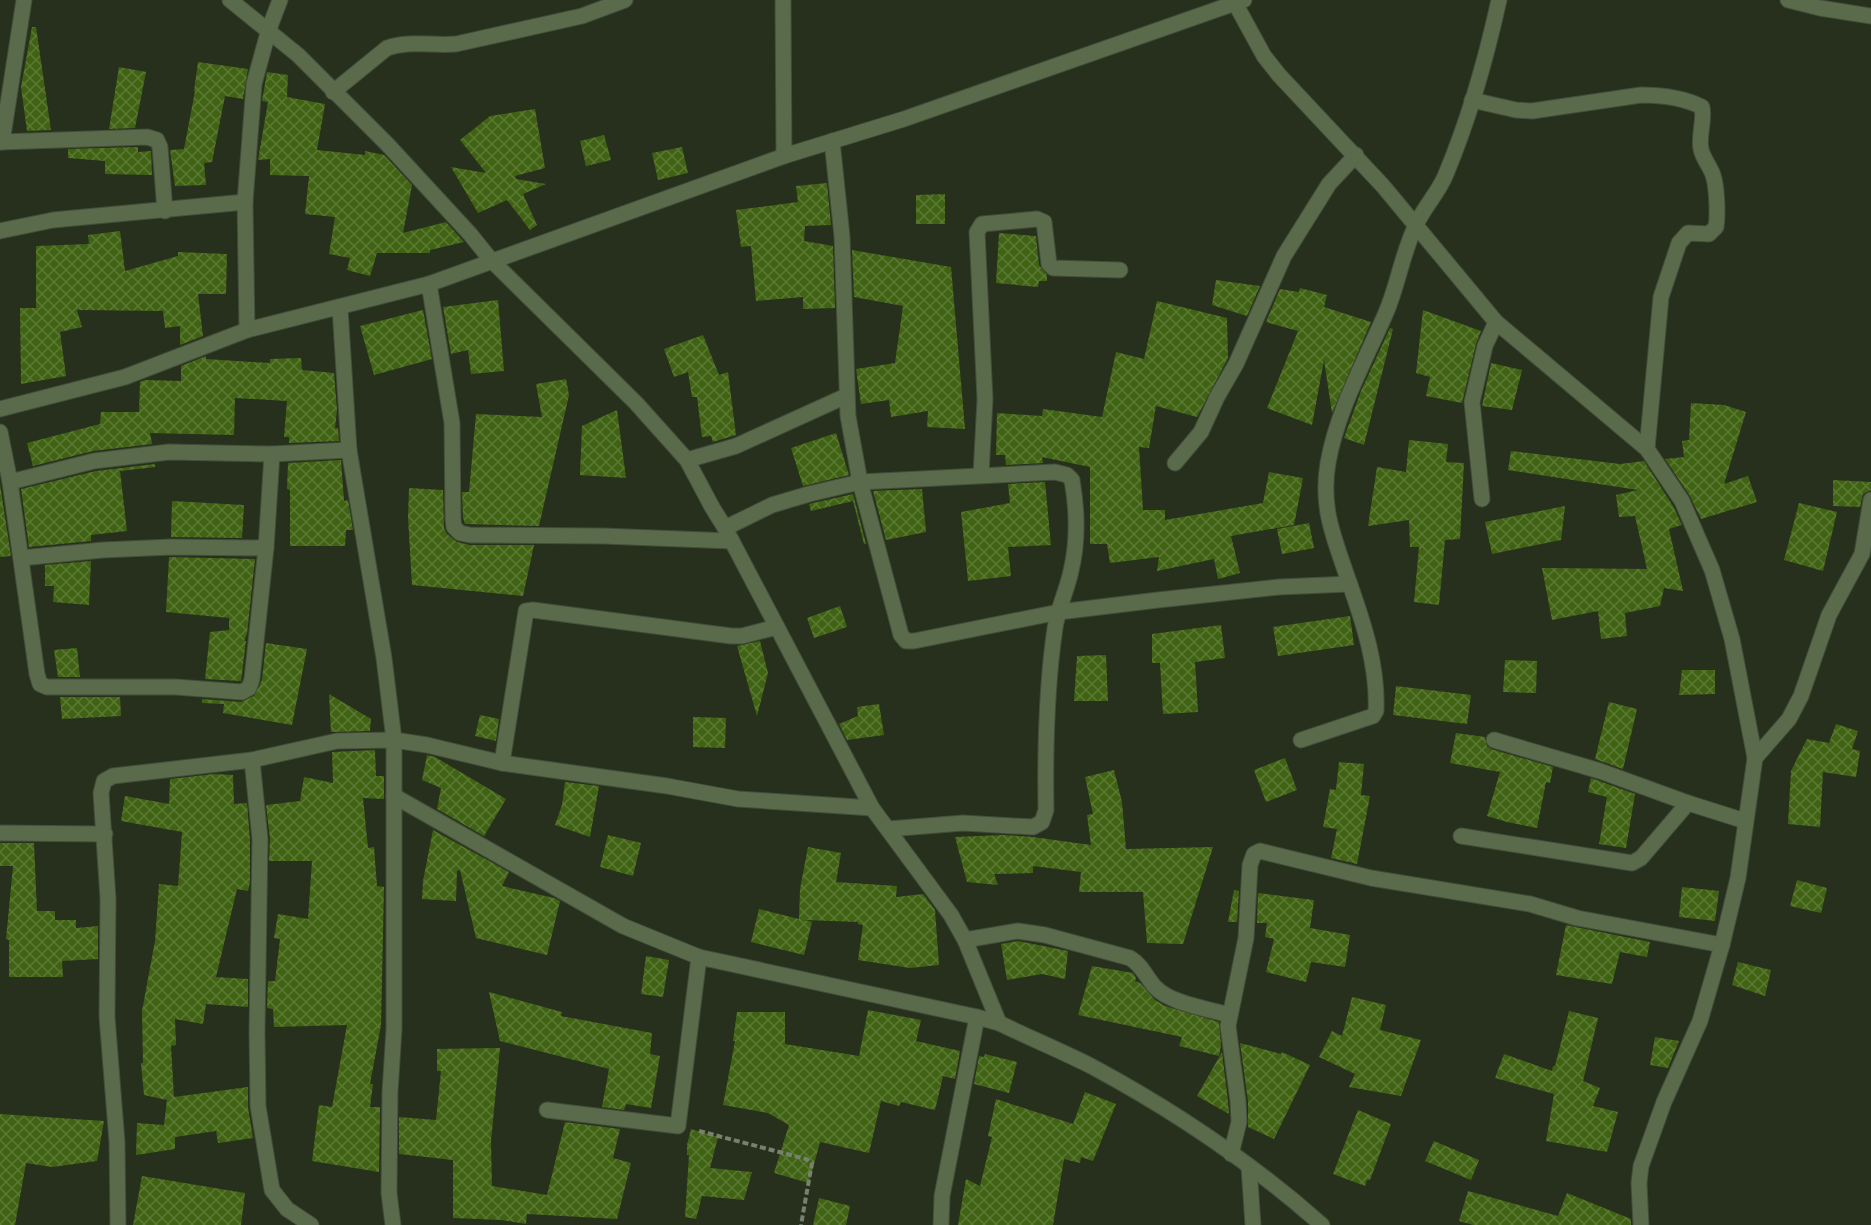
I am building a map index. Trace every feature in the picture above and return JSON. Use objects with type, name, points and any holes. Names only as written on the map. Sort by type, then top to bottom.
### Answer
[{"type":"street","points":[[24,0],[1,142],[147,137],[157,140],[160,147],[165,211]]},
{"type":"street","points":[[230,0],[269,29],[298,55],[388,145],[470,234],[490,260],[636,403],[687,460],[729,534],[872,808],[951,915],[999,1023]]},
{"type":"street","points":[[247,330],[245,202],[254,84],[269,29],[280,0]]},
{"type":"street","points":[[333,92],[387,48],[398,44],[435,46],[456,44],[582,16],[625,0]]},
{"type":"street","points":[[783,0],[784,156]]},
{"type":"street","points":[[1301,740],[1373,716],[1376,711],[1372,654],[1330,529],[1325,507],[1328,464],[1351,389],[1386,312],[1416,225],[1445,177],[1472,100],[1499,0]]},
{"type":"street","points":[[1788,0],[1871,16]]},
{"type":"street","points":[[0,409],[124,377],[247,330],[429,284],[490,260],[784,156],[947,105],[1240,2],[1264,56],[1279,75],[1356,155],[1496,322],[1647,449],[1682,501],[1712,570],[1732,639],[1755,758],[1738,878],[1722,945],[1700,1021],[1664,1102],[1641,1166],[1639,1183],[1641,1225]]},
{"type":"street","points":[[1472,100],[1516,110],[1532,111],[1641,95],[1656,95],[1694,102],[1702,107],[1704,116],[1701,147],[1713,175],[1718,218],[1716,227],[1709,234],[1688,233],[1679,243],[1661,297],[1647,449]]},
{"type":"street","points":[[832,141],[842,236],[846,396],[860,482],[898,625],[906,641],[1059,612],[1279,587],[1350,584]]},
{"type":"street","points":[[1175,463],[1201,432],[1236,364],[1284,256],[1329,184],[1356,155]]},
{"type":"street","points":[[0,231],[53,220],[245,202]]},
{"type":"street","points":[[981,475],[985,399],[977,232],[982,224],[1037,219],[1044,222],[1048,264],[1053,268],[1120,270]]},
{"type":"street","points":[[429,284],[452,423],[453,519],[454,526],[460,533],[603,536],[729,534],[772,505],[860,482],[1055,472],[1067,475],[1072,480],[1076,533],[1071,569],[1059,612],[1048,687],[1045,731],[1046,810],[1042,822],[1034,827],[963,823],[888,829]]},
{"type":"street","points":[[340,308],[349,450],[384,658],[394,740],[394,1029],[390,1092],[389,1193],[393,1225]]},
{"type":"street","points":[[1482,499],[1472,402],[1485,346],[1496,322]]},
{"type":"street","points":[[687,460],[736,446],[846,396]]},
{"type":"street","points":[[0,432],[10,482],[29,624],[40,684],[56,688],[176,687],[242,692],[249,688],[252,679],[266,548],[272,453]]},
{"type":"street","points":[[10,482],[94,461],[141,454],[349,450]]},
{"type":"street","points":[[1755,758],[1789,719],[1801,696],[1829,615],[1866,557],[1871,500]]},
{"type":"street","points":[[21,558],[103,550],[171,547],[266,548]]},
{"type":"street","points":[[502,763],[526,611],[533,610],[731,636],[742,636],[777,627]]},
{"type":"street","points":[[118,1225],[117,1142],[107,1017],[108,899],[101,793],[104,781],[113,776],[252,760],[337,741],[394,740],[427,745],[502,763],[667,786],[738,799],[872,808]]},
{"type":"street","points":[[1494,740],[1600,771],[1745,821]]},
{"type":"street","points":[[252,760],[260,839],[258,1106],[272,1191],[287,1209],[311,1225]]},
{"type":"street","points":[[394,796],[623,926],[699,957],[999,1023],[1091,1066],[1162,1107],[1249,1167],[1296,1202],[1322,1225]]},
{"type":"street","points":[[1461,836],[1632,863],[1641,858],[1688,803]]},
{"type":"street","points":[[0,833],[105,834]]},
{"type":"street","points":[[1231,1154],[1239,1122],[1228,1026],[1229,1015],[1246,938],[1251,859],[1260,851],[1371,878],[1530,904],[1577,918],[1722,945]]},
{"type":"street","points":[[964,940],[1018,931],[1045,935],[1131,958],[1140,964],[1155,988],[1167,996],[1229,1015]]},
{"type":"street","points":[[547,1110],[678,1126],[699,957]]},
{"type":"street","points":[[941,1225],[942,1196],[977,1017]]},
{"type":"street","points":[[1249,1167],[1253,1225]]},
{"type":"path","points":[[678,1126],[806,1159],[812,1163],[801,1225]]},
{"type":"building","points":[[32,27],[36,27],[51,130],[27,131],[21,87]]},
{"type":"building","points":[[198,62],[248,69],[243,99],[225,96],[212,162],[204,163],[206,185],[175,186],[170,150],[184,149]]},
{"type":"building","points":[[119,67],[146,72],[135,128],[109,129]]},
{"type":"building","points":[[267,72],[288,75],[287,97],[325,104],[317,150],[365,155],[365,151],[384,155],[412,185],[403,233],[446,222],[464,242],[430,250],[430,253],[377,253],[370,276],[347,270],[350,258],[329,254],[335,217],[305,214],[309,176],[270,175],[270,159],[258,160],[268,102],[262,101]]},
{"type":"building","points":[[535,109],[545,168],[515,176],[516,179],[546,184],[523,194],[537,225],[530,230],[507,200],[478,213],[451,167],[486,173],[460,140],[490,116]]},
{"type":"building","points":[[604,135],[611,160],[586,166],[580,141]]},
{"type":"building","points":[[138,147],[138,152],[151,151],[152,175],[105,174],[105,161],[68,158],[68,149]]},
{"type":"building","points":[[682,147],[688,173],[658,180],[652,153]]},
{"type":"building","points":[[827,183],[831,225],[805,226],[804,241],[833,246],[835,308],[803,309],[803,297],[756,301],[751,246],[741,247],[736,210],[798,202],[796,186]]},
{"type":"building","points":[[945,194],[945,224],[916,224],[916,195]]},
{"type":"building","points":[[120,231],[125,271],[178,256],[178,252],[227,254],[226,294],[198,294],[203,336],[180,345],[180,326],[165,328],[163,311],[77,310],[82,327],[60,332],[66,376],[21,384],[20,308],[36,308],[36,246],[89,244],[88,235]]},
{"type":"building","points":[[999,233],[1036,236],[1039,265],[1047,275],[1047,281],[1039,281],[1038,287],[996,283]]},
{"type":"building","points":[[852,250],[951,267],[965,429],[927,427],[928,411],[891,417],[889,400],[861,404],[856,369],[895,363],[903,306],[854,297]]},
{"type":"building","points":[[1216,280],[1260,286],[1247,316],[1212,305]]},
{"type":"building","points":[[1300,288],[1327,295],[1324,307],[1371,322],[1332,413],[1324,360],[1312,425],[1267,408],[1298,331],[1266,322],[1280,289],[1299,292]]},
{"type":"building","points":[[498,300],[504,371],[471,374],[468,350],[451,354],[443,307]]},
{"type":"building","points":[[1157,301],[1227,318],[1228,358],[1197,417],[1156,406],[1149,448],[1139,447],[1143,510],[1165,510],[1165,520],[1263,503],[1269,472],[1303,478],[1294,525],[1231,536],[1240,573],[1218,579],[1214,559],[1157,571],[1159,557],[1110,563],[1107,544],[1090,544],[1090,467],[1042,457],[1043,463],[1006,465],[1005,455],[996,455],[997,413],[1042,416],[1043,409],[1102,417],[1116,352],[1144,359]]},
{"type":"building","points":[[423,310],[432,359],[374,375],[360,326]]},
{"type":"building","points":[[1423,310],[1481,331],[1462,403],[1426,396],[1430,377],[1416,373]]},
{"type":"building","points":[[1390,328],[1393,329],[1364,445],[1344,438],[1361,391]]},
{"type":"building","points":[[703,335],[719,375],[728,372],[736,435],[713,442],[711,436],[702,437],[697,397],[692,397],[688,372],[674,377],[664,349]]},
{"type":"building","points":[[206,356],[206,359],[270,363],[270,359],[301,358],[302,370],[334,373],[337,410],[335,428],[338,428],[339,441],[289,443],[289,437],[284,437],[287,401],[235,398],[234,435],[150,433],[152,444],[93,451],[33,466],[27,443],[100,424],[101,412],[139,412],[140,382],[145,380],[181,381],[181,366]]},
{"type":"building","points":[[1491,363],[1522,370],[1512,410],[1482,406]]},
{"type":"building","points":[[566,379],[569,395],[539,526],[465,524],[462,492],[469,492],[476,414],[542,417],[536,384]]},
{"type":"building","points":[[1691,403],[1724,405],[1746,412],[1724,484],[1748,476],[1757,502],[1701,519],[1690,496],[1665,459],[1684,457],[1682,441],[1689,440]]},
{"type":"building","points":[[617,410],[626,478],[580,475],[582,426]]},
{"type":"building","points":[[836,433],[849,475],[803,486],[791,448]]},
{"type":"building","points":[[1409,440],[1448,444],[1446,462],[1464,463],[1460,539],[1445,540],[1439,605],[1414,602],[1419,547],[1410,547],[1409,520],[1368,526],[1377,467],[1406,472]]},
{"type":"building","points":[[1511,451],[1620,464],[1644,461],[1673,506],[1682,525],[1669,529],[1683,591],[1664,588],[1660,606],[1625,613],[1627,636],[1601,639],[1598,611],[1552,620],[1542,568],[1647,569],[1635,516],[1619,517],[1616,495],[1638,490],[1508,470]]},
{"type":"building","points":[[341,460],[344,501],[348,500],[353,530],[346,530],[345,546],[290,546],[288,463]]},
{"type":"building","points":[[155,464],[155,467],[120,471],[127,531],[91,535],[91,541],[29,547],[21,489],[96,471]]},
{"type":"building","points":[[1833,480],[1871,482],[1871,490],[1863,494],[1860,507],[1833,506]]},
{"type":"building","points":[[1045,482],[1051,545],[1008,547],[1011,576],[968,581],[961,512],[1010,503],[1008,484]]},
{"type":"building","points":[[0,484],[11,556],[0,557]]},
{"type":"building","points":[[409,488],[443,490],[444,528],[447,534],[457,542],[470,545],[534,545],[523,596],[412,585],[408,518]]},
{"type":"building","points":[[922,489],[926,532],[886,540],[873,491]]},
{"type":"building","points":[[853,494],[866,544],[864,544],[853,501],[811,511],[809,504]]},
{"type":"building","points":[[172,501],[244,505],[242,538],[171,537]]},
{"type":"building","points":[[1799,503],[1837,512],[1823,571],[1784,560]]},
{"type":"building","points":[[1565,506],[1561,540],[1492,554],[1485,522]]},
{"type":"building","points":[[1309,523],[1314,548],[1282,554],[1277,529]]},
{"type":"building","points":[[169,557],[255,559],[241,681],[205,679],[210,632],[229,630],[229,618],[166,612]]},
{"type":"building","points":[[91,561],[89,605],[53,602],[54,586],[45,586],[45,565]]},
{"type":"building","points":[[840,606],[847,627],[814,638],[807,618]]},
{"type":"building","points":[[1350,616],[1354,645],[1278,656],[1273,627]]},
{"type":"building","points":[[1221,625],[1225,658],[1195,662],[1198,712],[1163,714],[1160,663],[1152,663],[1152,634]]},
{"type":"building","points":[[760,641],[768,673],[757,716],[737,646]]},
{"type":"building","points":[[266,643],[307,649],[292,725],[223,713],[224,704],[202,703],[202,699],[241,702],[254,696],[262,680]]},
{"type":"building","points":[[77,648],[80,677],[58,677],[54,650]]},
{"type":"building","points":[[1106,655],[1108,701],[1074,701],[1077,656]]},
{"type":"building","points":[[1505,660],[1537,661],[1536,693],[1503,692]]},
{"type":"building","points":[[1682,670],[1715,670],[1715,694],[1679,695]]},
{"type":"building","points":[[1396,686],[1471,695],[1467,724],[1393,715]]},
{"type":"building","points":[[329,694],[371,719],[370,731],[331,732]]},
{"type":"building","points":[[60,697],[120,697],[121,716],[62,719]]},
{"type":"building","points":[[1609,702],[1637,709],[1623,769],[1595,759]]},
{"type":"building","points":[[879,704],[884,735],[847,740],[839,724],[858,716],[857,707]]},
{"type":"building","points":[[480,715],[499,719],[496,741],[475,736]]},
{"type":"building","points":[[693,717],[726,718],[725,748],[693,747]]},
{"type":"building","points":[[1836,724],[1858,731],[1852,749],[1860,751],[1856,777],[1823,772],[1820,827],[1788,824],[1791,771],[1807,739],[1829,743]]},
{"type":"building","points":[[1456,733],[1485,737],[1487,746],[1491,749],[1553,767],[1550,783],[1546,782],[1537,828],[1487,816],[1500,772],[1450,763]]},
{"type":"building","points":[[375,750],[376,776],[384,776],[384,799],[363,798],[368,848],[374,847],[377,886],[384,887],[381,1025],[370,1084],[373,1084],[370,1107],[380,1107],[379,1172],[312,1161],[319,1105],[332,1107],[347,1025],[274,1027],[273,1009],[267,1008],[268,981],[275,981],[280,939],[274,938],[278,914],[308,919],[312,861],[269,861],[270,838],[266,805],[300,801],[304,777],[333,783],[332,752]]},
{"type":"building","points":[[427,755],[435,757],[506,799],[484,836],[437,809],[441,788],[422,780]]},
{"type":"building","points":[[1285,758],[1297,790],[1266,802],[1254,770]]},
{"type":"building","points":[[1339,762],[1364,764],[1361,795],[1370,796],[1357,864],[1331,858],[1337,829],[1323,827],[1330,789],[1336,790]]},
{"type":"building","points":[[1114,770],[1122,802],[1126,849],[1213,847],[1183,944],[1147,943],[1143,892],[1079,892],[1081,872],[1033,866],[1033,873],[994,874],[998,885],[967,882],[955,837],[1003,835],[1091,845],[1087,815],[1093,814],[1085,777]]},
{"type":"building","points":[[214,774],[233,775],[234,804],[247,803],[250,882],[248,891],[237,889],[216,977],[248,979],[248,1007],[206,1004],[203,1024],[175,1019],[176,1045],[171,1046],[174,1097],[248,1087],[248,1107],[253,1138],[218,1143],[216,1131],[175,1137],[175,1149],[136,1155],[137,1123],[164,1125],[167,1100],[144,1095],[141,1063],[143,1063],[142,1011],[155,941],[159,884],[178,886],[182,832],[121,821],[125,796],[169,804],[170,779]]},
{"type":"building","points":[[1591,778],[1635,794],[1626,848],[1599,844],[1607,797],[1588,792]]},
{"type":"building","points":[[565,782],[599,786],[590,837],[555,825],[562,805]]},
{"type":"building","points":[[433,830],[509,872],[502,886],[560,901],[547,955],[476,938],[460,870],[457,871],[456,901],[422,899],[423,881]]},
{"type":"building","points":[[608,835],[641,843],[633,876],[600,867]]},
{"type":"building","points":[[0,843],[34,843],[37,911],[55,911],[55,920],[76,920],[76,928],[98,926],[98,959],[62,961],[63,977],[9,977],[9,940],[6,939],[13,866],[0,866]]},
{"type":"building","points":[[808,847],[841,853],[836,882],[897,886],[896,897],[923,894],[935,910],[939,965],[910,968],[858,960],[863,925],[858,922],[805,920],[812,922],[804,955],[751,942],[759,909],[799,919],[800,889]]},
{"type":"building","points":[[1797,880],[1827,888],[1821,913],[1790,906]]},
{"type":"building","points":[[1682,887],[1719,891],[1715,921],[1679,917]]},
{"type":"building","points":[[1234,890],[1239,891],[1237,922],[1228,922]]},
{"type":"building","points":[[1258,893],[1314,900],[1310,928],[1350,935],[1345,967],[1311,962],[1306,982],[1266,972],[1274,939],[1265,937],[1267,923],[1257,923]]},
{"type":"building","points":[[1566,925],[1650,942],[1647,957],[1620,952],[1612,984],[1556,975]]},
{"type":"building","points":[[1018,941],[1068,951],[1065,979],[1042,974],[1007,980],[1001,944]]},
{"type":"building","points":[[646,956],[669,960],[663,997],[641,994]]},
{"type":"building","points":[[1738,962],[1771,970],[1765,996],[1732,985]]},
{"type":"building","points":[[1092,966],[1133,973],[1135,981],[1165,1006],[1219,1022],[1221,1045],[1219,1056],[1179,1046],[1182,1037],[1078,1015]]},
{"type":"building","points":[[489,992],[562,1012],[561,1016],[652,1033],[650,1054],[660,1056],[651,1108],[626,1104],[624,1110],[602,1107],[609,1069],[500,1041]]},
{"type":"building","points":[[1352,997],[1386,1005],[1380,1030],[1421,1040],[1401,1096],[1349,1087],[1355,1074],[1319,1057],[1332,1031],[1342,1036]]},
{"type":"building","points":[[868,1010],[921,1020],[916,1041],[960,1051],[955,1079],[943,1076],[935,1110],[901,1102],[899,1106],[881,1101],[869,1153],[820,1142],[809,1183],[774,1173],[789,1125],[768,1113],[723,1105],[735,1041],[733,1041],[737,1012],[785,1012],[785,1044],[859,1056]]},
{"type":"building","points":[[1569,1011],[1598,1018],[1583,1081],[1600,1088],[1593,1106],[1618,1112],[1607,1152],[1546,1141],[1554,1094],[1495,1078],[1504,1054],[1552,1071]]},
{"type":"building","points":[[1655,1037],[1679,1041],[1668,1068],[1650,1065]]},
{"type":"building","points":[[1240,1043],[1281,1054],[1282,1052],[1310,1065],[1274,1139],[1248,1127],[1248,1101]]},
{"type":"building","points":[[500,1048],[491,1141],[492,1186],[547,1195],[565,1122],[620,1129],[613,1158],[631,1163],[617,1219],[527,1214],[526,1224],[501,1220],[453,1218],[453,1160],[399,1154],[399,1117],[436,1120],[441,1071],[437,1071],[437,1049]]},
{"type":"building","points":[[1222,1052],[1228,1102],[1229,1114],[1197,1096]]},
{"type":"building","points":[[985,1054],[1017,1062],[1009,1093],[974,1084],[979,1056],[984,1057]]},
{"type":"building","points":[[1085,1092],[1116,1104],[1093,1161],[1081,1157],[1080,1163],[1064,1159],[1053,1225],[958,1225],[966,1179],[980,1186],[992,1137],[988,1136],[996,1099],[1073,1124]]},
{"type":"building","points":[[1358,1110],[1391,1124],[1370,1180],[1367,1180],[1365,1186],[1333,1174]]},
{"type":"building","points":[[0,1114],[104,1121],[97,1161],[52,1167],[26,1163],[15,1225],[0,1225]]},
{"type":"building","points":[[691,1129],[718,1137],[710,1168],[752,1172],[744,1200],[702,1196],[696,1219],[685,1217],[689,1155],[687,1155],[687,1145]]},
{"type":"building","points":[[1434,1141],[1479,1160],[1471,1180],[1425,1161]]},
{"type":"building","points":[[142,1176],[245,1193],[241,1225],[133,1225]]},
{"type":"building","points":[[1468,1191],[1558,1216],[1567,1193],[1631,1219],[1631,1225],[1473,1225],[1459,1221]]},
{"type":"building","points":[[819,1198],[850,1206],[846,1225],[813,1225]]}]
